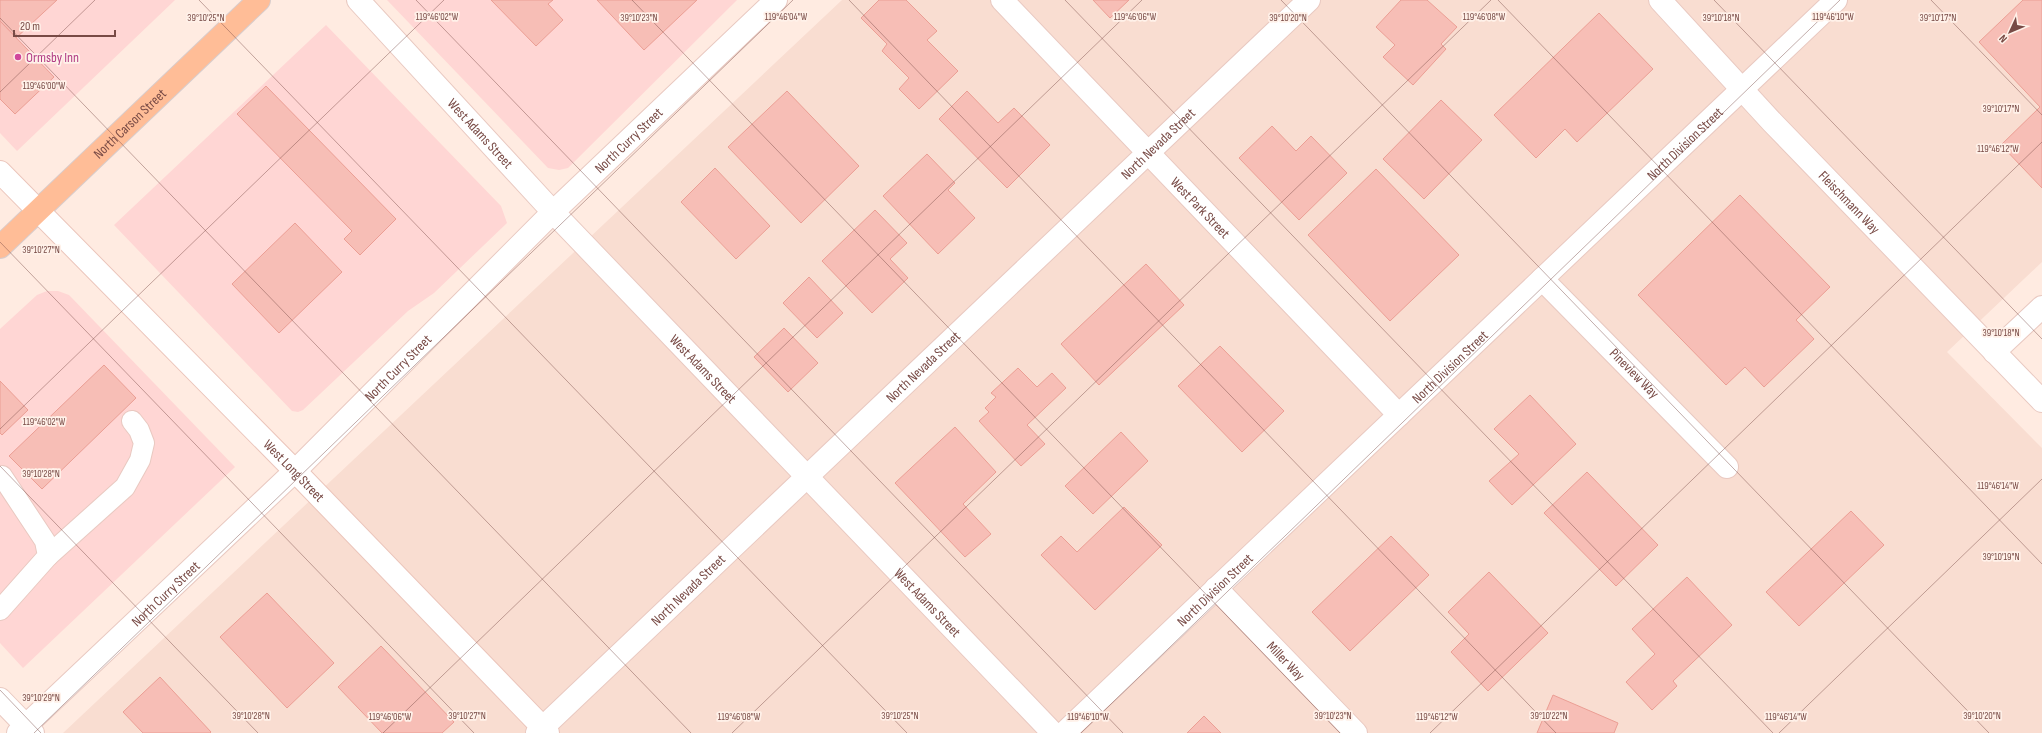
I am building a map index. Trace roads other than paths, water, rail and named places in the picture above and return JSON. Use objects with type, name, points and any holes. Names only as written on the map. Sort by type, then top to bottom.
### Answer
[{"type":"main road","name":"North Carson Street","points":[[0,247],[258,0]]},
{"type":"street","name":"West Adams Street","points":[[358,0],[553,212],[1053,733]]},
{"type":"street","name":"North Curry Street","points":[[25,730],[295,471],[553,212],[776,0]]},
{"type":"street","name":"West Park Street","points":[[1002,0],[1399,415]]},
{"type":"street","name":"North Nevada Street","points":[[542,731],[1309,0]]},
{"type":"street","name":"Fleischmann Way","points":[[1660,0],[1742,90],[2042,400]]},
{"type":"street","name":"North Division Street","points":[[1064,733],[1836,0]]},
{"type":"street","name":"West Long Street","points":[[0,172],[295,471],[542,731]]},
{"type":"street","name":"Pineview Way","points":[[1542,279],[1727,467]]},
{"type":"street","points":[[1994,352],[2042,307]]},
{"type":"street","name":"Miller Way","points":[[1216,588],[1356,733]]},
{"type":"street","points":[[0,699],[25,730]]},
{"type":"lane","points":[[0,610],[48,556],[125,487],[140,460],[144,444],[139,430],[132,421]]},
{"type":"lane","points":[[0,478],[2,476],[45,541],[48,556]]},
{"type":"place","name":"Ormsby Inn","points":[[18,57]]}]
